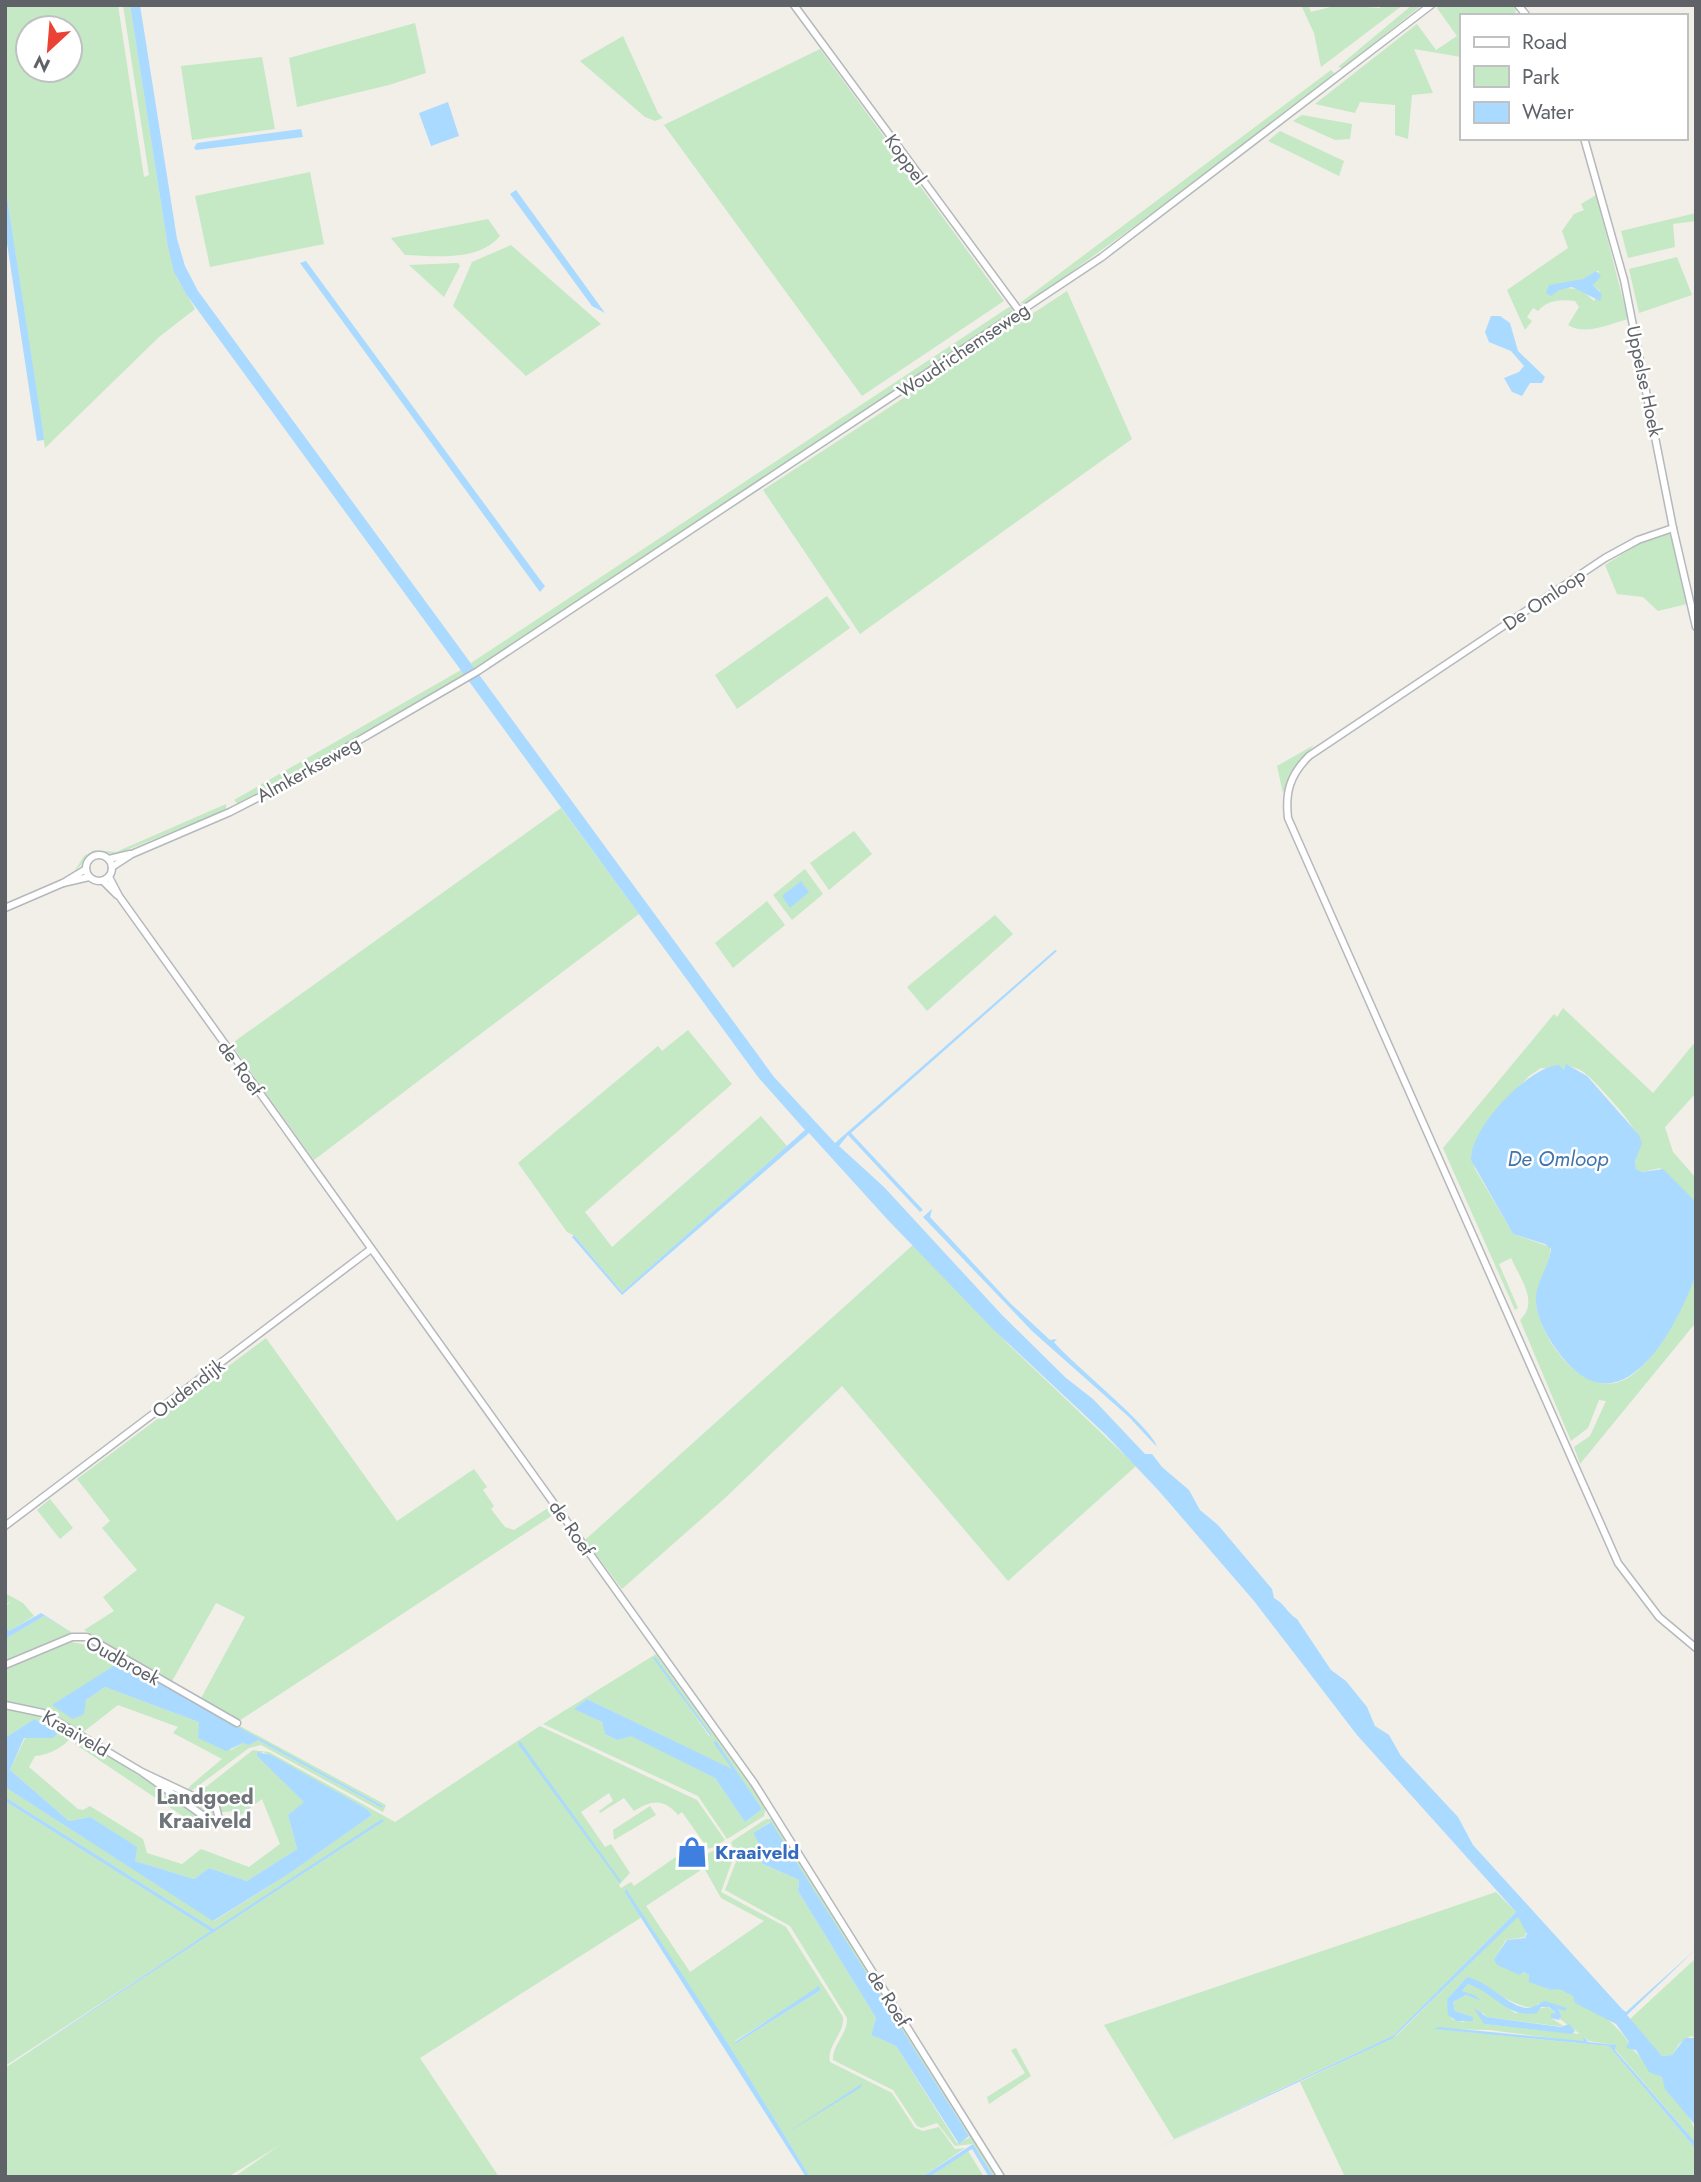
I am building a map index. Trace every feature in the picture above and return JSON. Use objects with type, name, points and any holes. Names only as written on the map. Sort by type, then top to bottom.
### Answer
[{"type":"street","name":"Koppel","points":[[794,5],[1020,312]]},
{"type":"street","name":"Woudrichemseweg","points":[[478,671],[1143,228],[1431,5]]},
{"type":"street","name":"Uppelse Hoek","points":[[1585,140],[1624,280],[1673,528],[1696,627]]},
{"type":"street","name":"De Omloop","points":[[1673,528],[1638,540],[1605,558],[1308,756],[1290,781],[1286,805],[1293,831],[1618,1563],[1659,1616],[1696,1647]]},
{"type":"street","name":"Almkerkseweg","points":[[111,863],[230,812],[277,788],[478,671]]},
{"type":"street","points":[[63,883],[89,877],[106,879],[111,863],[96,855],[88,860],[86,869],[89,877]]},
{"type":"street","points":[[5,908],[63,883],[86,869]]},
{"type":"street","name":"de Roef","points":[[106,879],[754,1783],[1001,2177]]},
{"type":"street","name":"Oudendijk","points":[[5,1526],[371,1249]]},
{"type":"street","name":"Oudbroek","points":[[5,1665],[72,1637],[88,1637],[237,1723]]},
{"type":"street","name":"Kraaiveld","points":[[5,1705],[43,1713],[142,1772],[212,1822],[219,1819],[216,1807],[142,1772]]},
{"type":"green space","points":[[5,5],[118,5],[144,177],[149,175],[123,5],[130,5],[167,242],[177,278],[195,309],[159,337],[45,448],[5,184]]},
{"type":"green space","points":[[1301,5],[1308,5],[1311,12],[1338,5],[1380,8],[1381,5],[1403,5],[1321,67],[1314,33]]},
{"type":"green space","points":[[1412,5],[1422,5],[1343,68],[1338,67]]},
{"type":"green space","points":[[1441,5],[1512,5],[1516,10],[1515,14],[1460,14],[1460,57],[1414,49],[1433,93],[1412,95],[1408,139],[1395,135],[1395,105],[1360,102],[1355,113],[1315,104],[1417,24],[1436,50],[1457,36],[1437,8]]},
{"type":"green space","points":[[415,23],[426,73],[389,85],[297,107],[289,58]]},
{"type":"green space","points":[[623,36],[658,113],[663,118],[655,121],[645,117],[580,61]]},
{"type":"green space","points":[[820,49],[1004,301],[862,396],[664,125]]},
{"type":"green space","points":[[262,57],[275,129],[192,140],[181,66]]},
{"type":"green space","points":[[1331,70],[1334,73],[1331,77],[1179,194],[1027,304],[1020,303]]},
{"type":"green space","points":[[1302,115],[1352,124],[1350,139],[1335,140],[1293,121]]},
{"type":"green space","points":[[1280,131],[1344,161],[1339,176],[1268,141]]},
{"type":"green space","points":[[310,172],[324,244],[210,267],[195,196]]},
{"type":"green space","points":[[1596,195],[1628,319],[1598,328],[1575,328],[1568,325],[1579,307],[1575,301],[1560,300],[1550,302],[1538,311],[1533,308],[1527,317],[1532,321],[1525,330],[1507,290],[1568,248],[1562,231],[1574,214],[1584,210],[1581,204]],"holes":[[[1599,271],[1593,285],[1600,291],[1594,301],[1580,289],[1547,287],[1583,279]]]},
{"type":"green space","points":[[1696,213],[1696,221],[1673,224],[1675,247],[1628,258],[1621,231]]},
{"type":"green space","points":[[488,219],[500,236],[491,244],[468,254],[405,255],[391,238]]},
{"type":"green space","points":[[511,245],[601,324],[526,376],[453,306],[472,262]]},
{"type":"green space","points":[[1677,257],[1692,295],[1639,313],[1629,269]]},
{"type":"green space","points":[[458,263],[460,266],[444,297],[409,265]]},
{"type":"green space","points":[[1067,291],[1132,439],[860,634],[763,490]]},
{"type":"green space","points":[[1009,307],[1012,308],[1012,315],[475,669],[471,663]]},
{"type":"green space","points":[[1669,533],[1673,536],[1687,604],[1658,611],[1643,597],[1617,594],[1605,565],[1645,540]]},
{"type":"green space","points":[[827,596],[850,628],[737,709],[715,675]]},
{"type":"green space","points":[[461,670],[465,675],[238,804],[234,800]]},
{"type":"green space","points":[[1314,745],[1295,767],[1283,793],[1277,766]]},
{"type":"green space","points":[[226,804],[226,810],[117,854],[93,853],[74,872],[84,856],[94,850],[116,852]]},
{"type":"green space","points":[[561,808],[639,914],[314,1160],[231,1044]]},
{"type":"green space","points":[[854,831],[872,854],[829,890],[810,863]]},
{"type":"green space","points":[[805,869],[823,894],[792,920],[773,895]]},
{"type":"green space","points":[[767,901],[785,925],[733,968],[715,943]]},
{"type":"green space","points":[[995,915],[1013,934],[927,1011],[907,987]]},
{"type":"green space","points":[[1563,1008],[1653,1093],[1696,1041],[1696,1093],[1665,1127],[1673,1152],[1696,1178],[1696,1202],[1660,1168],[1642,1172],[1636,1169],[1635,1161],[1640,1142],[1636,1131],[1596,1083],[1582,1071],[1567,1065],[1564,1070],[1541,1068],[1529,1076],[1486,1123],[1471,1154],[1475,1169],[1513,1234],[1550,1247],[1536,1301],[1543,1326],[1563,1359],[1576,1371],[1598,1383],[1618,1382],[1635,1373],[1651,1356],[1665,1336],[1696,1275],[1696,1320],[1693,1326],[1580,1464],[1574,1447],[1590,1436],[1606,1401],[1599,1400],[1588,1428],[1571,1441],[1520,1320],[1528,1306],[1523,1283],[1511,1258],[1499,1264],[1518,1308],[1515,1310],[1443,1148],[1554,1014],[1557,1017]]},
{"type":"green space","points":[[688,1030],[732,1084],[585,1212],[612,1247],[761,1116],[787,1146],[622,1292],[575,1236],[567,1232],[518,1163],[658,1046],[662,1051]]},
{"type":"green space","points":[[914,1244],[1010,1346],[1136,1466],[1008,1581],[842,1386],[724,1499],[622,1589],[585,1540]]},
{"type":"green space","points":[[266,1338],[397,1521],[474,1469],[487,1487],[483,1490],[494,1506],[491,1509],[505,1527],[514,1530],[548,1508],[553,1515],[239,1721],[200,1700],[245,1617],[216,1603],[171,1683],[84,1630],[114,1611],[103,1597],[137,1570],[102,1528],[110,1521],[77,1479]]},
{"type":"green space","points":[[50,1499],[73,1528],[60,1539],[37,1510]]},
{"type":"green space","points":[[5,1593],[23,1603],[34,1616],[9,1631],[5,1627],[5,1607],[11,1601],[5,1605]]},
{"type":"green space","points":[[44,1616],[71,1632],[72,1636],[9,1661],[5,1655],[5,1639]]},
{"type":"green space","points":[[71,1642],[92,1646],[386,1805],[383,1812],[261,1745],[249,1748],[190,1792],[187,1790],[191,1785],[222,1759],[173,1733],[178,1727],[118,1705],[82,1733],[38,1708],[5,1702],[5,1669]],"holes":[[[120,1663],[383,1806],[382,1808],[258,1740],[243,1743],[231,1750],[196,1721],[105,1687],[86,1700],[84,1707],[53,1705]]]},
{"type":"green space","points":[[656,1654],[766,1807],[764,1816],[727,1839],[698,1796],[543,1724]],"holes":[[[654,1657],[711,1734],[711,1737],[709,1736]],[[587,1699],[733,1770],[713,1742],[762,1809],[745,1822],[715,1778],[631,1735],[617,1740],[605,1734],[602,1722],[575,1709]]]},
{"type":"green space","points":[[5,1706],[40,1714],[74,1733],[58,1749],[35,1756],[29,1767],[78,1809],[83,1810],[90,1806],[143,1839],[147,1853],[182,1864],[201,1849],[249,1867],[280,1844],[262,1799],[241,1815],[237,1811],[222,1812],[201,1797],[202,1790],[253,1750],[269,1752],[395,1822],[540,1726],[697,1800],[725,1840],[716,1846],[700,1847],[704,1843],[682,1812],[678,1815],[662,1803],[652,1803],[634,1811],[624,1798],[600,1813],[599,1811],[613,1801],[609,1793],[581,1812],[605,1847],[611,1844],[630,1873],[619,1885],[621,1888],[631,1882],[634,1886],[680,1854],[689,1867],[700,1867],[705,1855],[728,1843],[734,1856],[721,1892],[786,1927],[843,2017],[841,2029],[829,2056],[830,2062],[892,2093],[915,2128],[923,2131],[939,2127],[955,2149],[965,2148],[922,2177],[810,2177],[729,2046],[625,1889],[642,1917],[420,2058],[499,2177],[234,2177],[280,2145],[228,2177],[5,2177],[5,2068],[384,1821],[214,1929],[5,1797],[5,1787],[214,1921],[290,1873],[372,1815],[367,1809],[263,1752],[257,1756],[305,1802],[288,1815],[297,1849],[247,1881],[209,1868],[194,1879],[135,1861],[90,1817],[69,1821],[10,1770],[34,1719],[5,1738]],"holes":[[[704,1868],[721,1898],[764,1921],[690,1972],[646,1906]],[[820,1987],[821,1990],[735,2044],[735,2041]]]},
{"type":"green space","points":[[80,1737],[214,1824],[212,1827],[199,1827],[75,1744]]},
{"type":"green space","points":[[157,1780],[216,1810],[216,1817],[211,1818]]},
{"type":"green space","points":[[5,1801],[212,1931],[5,2066]]},
{"type":"green space","points":[[650,1806],[656,1815],[614,1840],[613,1830]]},
{"type":"green space","points":[[766,1819],[773,1819],[997,2177],[994,2177],[973,2144],[955,2146],[937,2123],[922,2128],[917,2126],[893,2090],[833,2060],[847,2018],[790,1926],[725,1890],[737,1859],[731,1842]],"holes":[[[770,1822],[969,2136],[957,2143],[896,2046],[871,2035],[876,2018],[798,1891],[799,1880],[761,1863],[765,1852],[753,1833]]]},
{"type":"green space","points":[[1496,1892],[1516,1912],[1394,2035],[1174,2139],[1104,2025]]},
{"type":"green space","points":[[1518,1916],[1527,1929],[1525,1937],[1506,1940],[1494,1959],[1529,1975],[1530,1982],[1568,1993],[1606,2018],[1622,2034],[1629,2043],[1628,2046],[1662,2077],[1666,2087],[1692,2123],[1696,2143],[1615,2049],[1615,2045],[1588,2041],[1584,2037],[1584,2042],[1489,2030],[1436,2029],[1609,2046],[1696,2149],[1696,2177],[1345,2177],[1300,2082],[1396,2036]],"holes":[[[1467,1977],[1526,2007],[1533,2008],[1539,2003],[1567,2009],[1557,2008],[1560,2019],[1580,2034],[1484,2024],[1482,2012],[1487,2017],[1565,2027],[1551,2018],[1556,2013],[1548,2007],[1515,2013],[1480,1988],[1468,1984],[1462,1991],[1481,2001],[1466,1995],[1453,2002],[1455,2011],[1472,2017],[1463,2022],[1452,2019],[1447,1999]]]},
{"type":"green space","points":[[1695,1959],[1696,2038],[1691,2036],[1679,2044],[1672,2055],[1662,2056],[1630,2019]]},
{"type":"green space","points":[[1016,2048],[1031,2076],[989,2104],[987,2097],[1025,2073],[1011,2050]]},
{"type":"green space","points":[[968,2151],[984,2177],[929,2177]]},
{"type":"water","points":[[130,5],[140,5],[177,239],[185,266],[198,291],[774,1077],[835,1143],[1057,951],[851,1133],[923,1210],[920,1212],[848,1135],[839,1146],[884,1187],[1002,1315],[1066,1378],[1093,1399],[1145,1454],[1152,1454],[1162,1467],[1189,1490],[1200,1510],[1218,1525],[1272,1589],[1274,1598],[1297,1619],[1331,1670],[1346,1681],[1367,1707],[1375,1726],[1389,1735],[1401,1756],[1458,1817],[1473,1845],[1623,2010],[1626,2012],[1696,1949],[1627,2015],[1662,2056],[1672,2055],[1685,2038],[1696,2038],[1696,2126],[1665,2089],[1662,2077],[1649,2072],[1636,2050],[1626,2048],[1629,2042],[1616,2024],[1575,2003],[1573,1996],[1559,1989],[1551,1990],[1529,1982],[1529,1975],[1523,1972],[1520,1975],[1497,1965],[1494,1959],[1507,1940],[1525,1938],[1527,1934],[1518,1917],[1393,2038],[1154,2149],[1394,2035],[1516,1912],[1357,1735],[1254,1601],[1159,1491],[1106,1435],[994,1330],[809,1133],[622,1295],[572,1237],[574,1235],[622,1292],[805,1130],[758,1077],[186,294],[174,272],[167,242]]},
{"type":"water","points":[[448,102],[459,136],[431,146],[419,113]]},
{"type":"water","points":[[301,129],[303,137],[196,150],[194,148],[197,143]]},
{"type":"water","points":[[5,184],[44,440],[37,441],[5,230]]},
{"type":"water","points":[[516,190],[605,313],[592,306],[510,194]]},
{"type":"water","points":[[306,261],[545,586],[540,592],[300,263]]},
{"type":"water","points":[[1596,271],[1601,276],[1593,285],[1602,294],[1600,301],[1572,287],[1559,290],[1551,296],[1546,293],[1549,285],[1583,279]]},
{"type":"water","points":[[1491,316],[1500,316],[1510,323],[1518,351],[1545,377],[1542,383],[1530,383],[1522,396],[1512,392],[1504,378],[1519,372],[1524,366],[1511,351],[1489,342],[1485,332]]},
{"type":"water","points":[[801,881],[809,892],[790,908],[782,896]]},
{"type":"water","name":"De Omloop","points":[[1566,1064],[1587,1076],[1639,1135],[1642,1143],[1635,1161],[1636,1169],[1642,1172],[1663,1169],[1696,1202],[1697,1270],[1675,1322],[1644,1364],[1626,1378],[1606,1383],[1585,1378],[1563,1358],[1549,1338],[1539,1316],[1536,1294],[1551,1249],[1545,1244],[1513,1234],[1471,1160],[1480,1132],[1503,1101],[1532,1076],[1546,1068],[1559,1065],[1564,1070]]},
{"type":"water","points":[[932,1209],[930,1217],[1011,1304],[1050,1340],[1057,1339],[1054,1342],[1141,1425],[1157,1447],[1129,1417],[1032,1331],[923,1217]]},
{"type":"water","points":[[41,1613],[71,1632],[44,1616],[5,1639],[5,1627],[9,1631]]},
{"type":"water","points":[[655,1657],[711,1734],[711,1737],[653,1658]]},
{"type":"water","points":[[120,1662],[383,1806],[382,1808],[258,1740],[226,1751],[198,1738],[199,1723],[196,1721],[105,1687],[86,1700],[84,1714],[73,1719],[52,1705]]},
{"type":"water","points":[[587,1699],[732,1769],[713,1742],[716,1741],[762,1809],[745,1822],[715,1778],[631,1736],[617,1740],[605,1734],[602,1722],[574,1709]]},
{"type":"water","points":[[34,1719],[58,1733],[53,1738],[24,1738],[10,1770],[69,1821],[90,1817],[137,1847],[135,1861],[194,1879],[209,1868],[247,1881],[297,1849],[288,1815],[304,1802],[257,1756],[257,1752],[271,1755],[367,1809],[372,1815],[290,1873],[213,1921],[5,1787],[5,1738]]},
{"type":"water","points":[[520,1741],[621,1881],[620,1883],[518,1744]]},
{"type":"water","points":[[5,1797],[214,1929],[382,1819],[384,1821],[5,2068],[211,1931],[5,1801]]},
{"type":"water","points":[[771,1822],[969,2136],[959,2144],[896,2046],[871,2035],[876,2018],[798,1891],[799,1880],[761,1863],[765,1854],[753,1833]]},
{"type":"water","points":[[626,1889],[730,2047],[810,2177],[806,2177],[624,1891]]},
{"type":"water","points":[[1467,1977],[1522,2007],[1529,2008],[1545,2001],[1567,2008],[1565,2011],[1558,2009],[1561,2016],[1559,2020],[1551,2018],[1551,2014],[1556,2013],[1549,2007],[1541,2007],[1537,2013],[1517,2012],[1468,1984],[1462,1991],[1481,2001],[1466,1995],[1453,2002],[1455,2011],[1473,2017],[1473,2021],[1457,2021],[1448,2015],[1447,1999]]},
{"type":"water","points":[[819,1986],[821,1990],[735,2044],[735,2042]]},
{"type":"water","points":[[1474,2008],[1487,2017],[1561,2027],[1569,2024],[1575,2031],[1572,2034],[1484,2024]]},
{"type":"water","points":[[1439,2027],[1584,2041],[1583,2036],[1588,2042],[1616,2045],[1615,2050],[1696,2143],[1696,2149],[1609,2046],[1434,2029]]},
{"type":"water","points":[[863,2083],[860,2088],[790,2131],[791,2130]]},
{"type":"water","points":[[973,2144],[994,2177],[989,2177],[972,2149],[929,2177],[922,2177]]},
{"type":"place","name":"Kraaiveld","points":[[692,1852]]},
{"type":"district","name":"Landgoed Kraaiveld","points":[[205,1809]]}]
